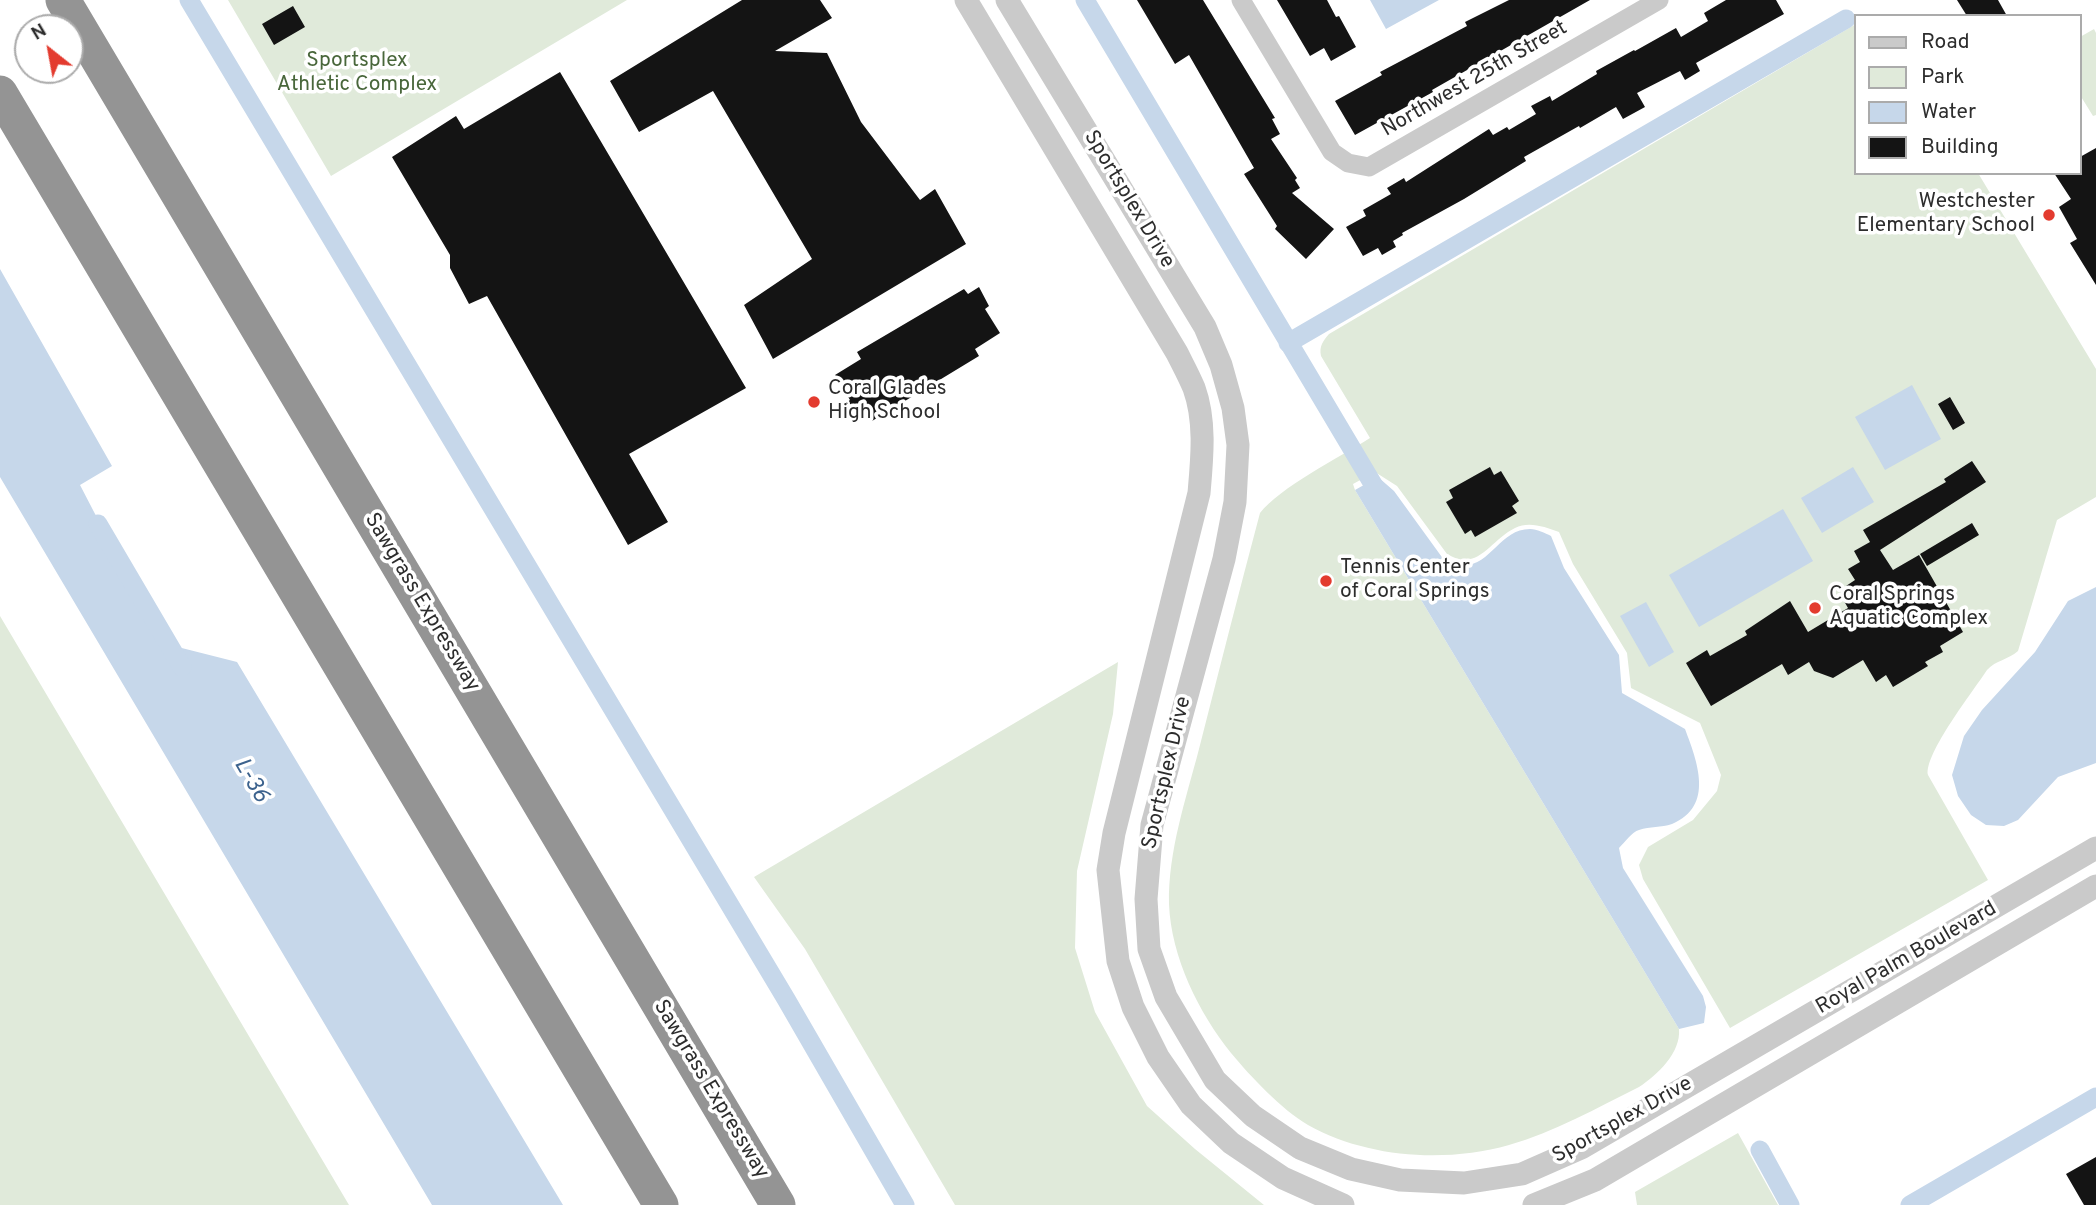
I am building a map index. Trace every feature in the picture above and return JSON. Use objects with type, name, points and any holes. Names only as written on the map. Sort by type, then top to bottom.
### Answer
[{"type":"highway","name":"Sawgrass Expressway","points":[[63,0],[778,1205]]},
{"type":"highway","points":[[0,93],[661,1205]]},
{"type":"street","name":"Sportsplex Drive","points":[[966,0],[1177,353],[1195,391],[1201,424],[1199,493],[1114,834],[1108,870],[1118,961],[1133,1007],[1158,1057],[1191,1105],[1231,1143],[1283,1178],[1343,1205]]},
{"type":"street","name":"Sportsplex Drive","points":[[1007,0],[1205,327],[1221,365],[1233,408],[1238,445],[1235,502],[1224,559],[1152,825],[1146,899],[1149,949],[1166,998],[1215,1080],[1253,1116],[1300,1148],[1351,1169],[1400,1180],[1464,1183],[1522,1174],[1581,1148],[1717,1070]]},
{"type":"street","name":"Northwest 25th Street","points":[[1241,0],[1332,152],[1348,163],[1369,167],[1659,0]]},
{"type":"street","name":"Royal Palm Boulevard","points":[[1717,1070],[2096,848]]},
{"type":"street","name":"Royal Palm Boulevard","points":[[1734,1098],[2096,886]]},
{"type":"street","name":"Sportsplex Drive","points":[[1534,1205],[1595,1180],[1734,1098]]},
{"type":"green space","name":"Sportsplex Athletic Complex","points":[[228,0],[627,0],[331,176]]},
{"type":"green space","name":"Tennis Center of Coral Springs","points":[[1854,25],[1854,175],[1979,175],[2096,369],[2096,497],[2057,520],[2018,651],[1987,670],[1941,738],[1929,765],[1928,775],[1988,880],[1730,1028],[1643,879],[1639,865],[1648,847],[1693,820],[1717,791],[1721,775],[1700,723],[1631,688],[1627,653],[1573,564],[1559,532],[1537,526],[1520,526],[1506,533],[1476,557],[1458,559],[1447,554],[1397,486],[1375,472],[1353,484],[1355,490],[1679,1029],[1679,1038],[1672,1055],[1639,1087],[1526,1140],[1484,1151],[1407,1154],[1355,1145],[1308,1125],[1277,1102],[1231,1053],[1198,1002],[1175,944],[1169,884],[1179,825],[1260,513],[1295,483],[1370,438],[1321,356],[1322,344],[1329,334]]},
{"type":"green space","points":[[2094,29],[2096,33],[2096,115],[2093,116],[2082,98],[2082,36]]},
{"type":"green space","points":[[0,616],[349,1205],[0,1205]]},
{"type":"green space","points":[[1118,662],[1113,714],[1077,871],[1075,948],[1095,1012],[1147,1106],[1264,1205],[955,1205],[805,949],[754,877]]},
{"type":"green space","points":[[1738,1133],[1778,1205],[1637,1205],[1635,1192]]},
{"type":"water","points":[[1370,0],[1439,0],[1386,29]]},
{"type":"water","points":[[0,269],[112,466],[80,485],[162,643],[237,662],[563,1205],[432,1205],[0,477]]},
{"type":"water","points":[[1912,385],[1941,439],[1885,470],[1855,417]]},
{"type":"water","points":[[1853,467],[1874,502],[1822,533],[1801,498]]},
{"type":"water","points":[[1378,477],[1394,491],[1444,560],[1459,565],[1471,564],[1481,560],[1518,531],[1533,529],[1551,536],[1564,568],[1619,655],[1622,693],[1685,729],[1699,782],[1694,806],[1672,824],[1636,831],[1619,848],[1623,868],[1703,996],[1706,1007],[1704,1023],[1679,1029],[1355,490]]},
{"type":"water","points":[[1783,509],[1813,561],[1699,627],[1669,575]]},
{"type":"water","points":[[2096,587],[2096,763],[2058,777],[2018,820],[2004,826],[1986,825],[1971,815],[1958,796],[1952,775],[1964,736],[1982,710],[2035,652],[2068,601]]},
{"type":"water","points":[[1646,602],[1674,652],[1649,667],[1620,616]]},
{"type":"building","points":[[742,0],[820,0],[832,18],[775,51],[827,53],[861,122],[920,200],[935,189],[966,244],[773,359],[744,305],[812,259],[713,91],[639,132],[610,81]]},
{"type":"building","points":[[1137,0],[1203,0],[1275,118],[1272,119],[1280,134],[1271,139],[1297,178],[1295,180],[1300,188],[1292,193],[1334,229],[1306,259],[1275,229],[1277,226],[1244,174],[1254,168],[1189,55],[1175,64]]},
{"type":"building","points":[[1277,0],[1327,0],[1356,47],[1331,61],[1324,48],[1310,56]]},
{"type":"building","points":[[1509,0],[1590,0],[1355,135],[1335,101],[1382,75],[1380,72],[1467,26],[1465,22]]},
{"type":"building","points":[[1726,0],[1776,0],[1784,14],[1696,63],[1700,71],[1685,80],[1680,71],[1637,93],[1645,107],[1623,119],[1616,107],[1580,128],[1579,126],[1524,157],[1526,161],[1464,199],[1402,233],[1403,235],[1393,241],[1396,247],[1382,255],[1378,248],[1363,256],[1346,227],[1366,216],[1363,210],[1391,194],[1387,188],[1404,178],[1406,182],[1489,129],[1493,135],[1507,127],[1509,130],[1536,114],[1531,106],[1550,96],[1552,101],[1597,74],[1596,71],[1676,28],[1681,37],[1708,21],[1704,13]]},
{"type":"building","points":[[1957,0],[1998,0],[2006,14],[1966,14]]},
{"type":"building","points":[[293,6],[305,27],[274,45],[262,24]]},
{"type":"building","points":[[560,72],[746,388],[629,454],[668,522],[628,545],[487,296],[469,304],[450,268],[450,255],[392,157],[456,116],[464,129]]},
{"type":"building","points":[[2096,148],[2096,285],[2070,243],[2077,239],[2059,207],[2071,199],[2055,175],[2082,175],[2082,156]]},
{"type":"building","points":[[979,287],[989,306],[985,309],[1000,333],[975,349],[979,356],[872,421],[867,415],[856,422],[846,403],[850,400],[835,375],[861,359],[857,352],[964,289],[968,294]]},
{"type":"building","points":[[1950,397],[1965,423],[1953,430],[1938,404]]},
{"type":"building","points":[[1972,461],[1986,482],[1880,550],[1893,570],[1919,555],[1963,632],[1940,646],[1943,652],[1925,662],[1928,666],[1893,687],[1886,675],[1876,682],[1863,660],[1833,678],[1814,671],[1809,662],[1788,675],[1782,664],[1711,706],[1686,663],[1707,650],[1710,656],[1747,635],[1745,631],[1790,601],[1808,632],[1848,608],[1844,601],[1852,596],[1846,586],[1855,580],[1848,569],[1860,562],[1854,551],[1870,542],[1863,530],[1946,482],[1944,479]]},
{"type":"building","points":[[1490,467],[1494,475],[1501,471],[1519,501],[1512,506],[1517,513],[1475,537],[1471,530],[1465,534],[1446,502],[1453,498],[1449,490]]},
{"type":"building","points":[[1972,523],[1979,535],[1927,566],[1920,554]]},
{"type":"building","points":[[2096,1157],[2096,1205],[2084,1205],[2066,1174]]},
{"type":"waterway","points":[[189,0],[786,999],[905,1205]]},
{"type":"waterway","points":[[1085,0],[1383,501]]},
{"type":"waterway","points":[[1288,343],[1846,19]]},
{"type":"waterway","name":"L-36","points":[[98,524],[182,667]]},
{"type":"waterway","points":[[1910,1205],[2096,1097]]},
{"type":"waterway","points":[[1760,1150],[1790,1205]]},
{"type":"place","name":"Westchester Elementary School","points":[[2049,215]]},
{"type":"place","name":"Coral Glades High School","points":[[814,402]]},
{"type":"place","name":"Tennis Center of Coral Springs","points":[[1326,581]]},
{"type":"place","name":"Coral Springs Aquatic Complex","points":[[1815,608]]}]
